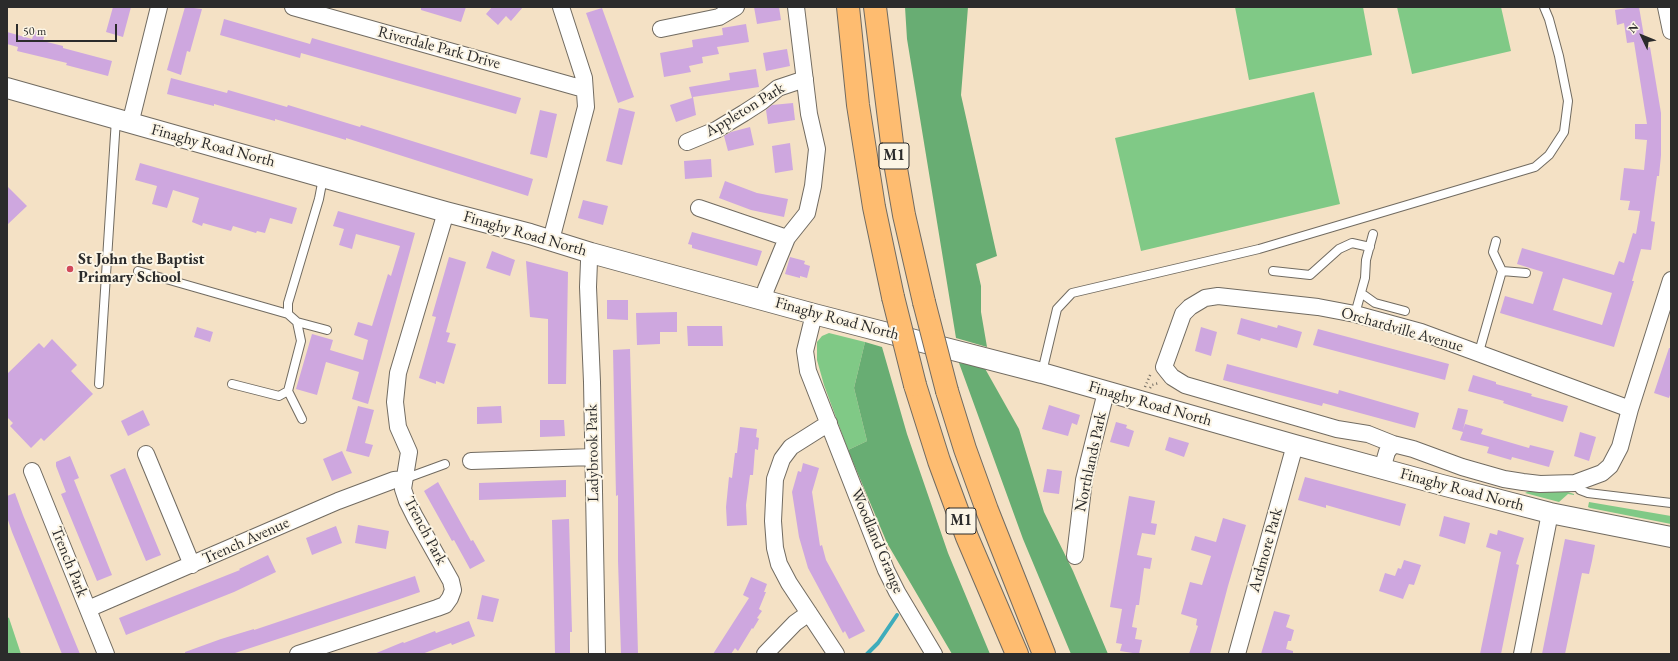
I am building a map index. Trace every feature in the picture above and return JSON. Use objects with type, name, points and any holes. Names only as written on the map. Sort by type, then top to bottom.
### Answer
[{"type":"highway","name":"M1","points":[[848,7],[858,105],[874,207],[893,297],[915,385],[939,461],[967,537],[1017,654]]},
{"type":"highway","name":"M1","points":[[875,7],[893,151],[904,215],[924,302],[947,391],[965,450],[987,510],[1044,654]]},
{"type":"street","points":[[123,121],[159,7]]},
{"type":"street","name":"Riverdale Park Drive","points":[[293,7],[584,89]]},
{"type":"street","points":[[551,240],[586,107],[584,78],[561,7]]},
{"type":"street","points":[[660,29],[719,17],[736,7]]},
{"type":"street","name":"Appleton Park","points":[[764,300],[766,289],[787,238],[807,213],[813,186],[817,149],[809,114],[796,7]]},
{"type":"street","points":[[1666,7],[1671,31]]},
{"type":"street","name":"Appleton Park","points":[[687,142],[716,130],[744,113],[778,88],[805,79]]},
{"type":"street","name":"Finaghy Road North","points":[[7,88],[323,178],[551,240],[591,253],[814,314],[1042,373],[1295,446],[1550,513],[1671,537]]},
{"type":"street","points":[[699,208],[787,238]]},
{"type":"street","name":"Trench Park","points":[[298,654],[445,605],[453,590],[451,581],[407,501],[403,489],[404,479],[408,467],[409,452],[398,427],[395,402],[398,373],[446,212]]},
{"type":"street","name":"Ladybrook Park","points":[[591,253],[589,261],[588,287],[597,654]]},
{"type":"street","points":[[1164,368],[1172,377],[1185,385],[1337,429],[1368,434],[1462,467],[1504,479],[1540,484],[1575,483],[1602,473],[1610,466],[1620,447],[1630,409],[1671,280]]},
{"type":"street","name":"Orchardville Avenue","points":[[1164,368],[1183,314],[1190,307],[1205,298],[1218,296],[1318,307],[1354,314],[1421,332],[1479,352],[1630,409]]},
{"type":"street","name":"Woodland Grange","points":[[814,314],[805,350],[808,371],[886,570],[934,654]]},
{"type":"street","name":"Northlands Park","points":[[1075,556],[1084,480],[1106,392]]},
{"type":"street","points":[[829,423],[791,448],[782,459],[775,480],[773,521],[775,548],[779,564],[789,583],[836,653]]},
{"type":"street","points":[[1382,469],[1387,452],[1393,444]]},
{"type":"street","name":"Ardmore Park","points":[[1237,654],[1295,446]]},
{"type":"street","points":[[146,454],[192,565]]},
{"type":"street","points":[[471,462],[593,457]]},
{"type":"street","name":"Trench Park","points":[[32,471],[106,654]]},
{"type":"street","name":"Trench Avenue","points":[[88,609],[338,501],[394,480],[404,479]]},
{"type":"street","points":[[1522,654],[1550,513]]},
{"type":"street","points":[[765,654],[795,623],[809,613]]},
{"type":"lane","points":[[1042,373],[1057,309],[1072,292],[1259,249],[1535,167],[1549,155],[1564,132],[1568,101],[1559,56],[1549,19],[1544,7]]},
{"type":"lane","points":[[99,384],[123,121]]},
{"type":"lane","points":[[288,314],[288,303],[319,199],[323,178]]},
{"type":"lane","points":[[1354,314],[1365,278],[1366,260],[1373,234]]},
{"type":"lane","points":[[1479,352],[1502,271],[1493,252],[1496,241]]},
{"type":"lane","points":[[1273,272],[1310,275],[1339,248],[1352,243],[1370,247]]},
{"type":"lane","points":[[138,271],[288,314],[297,322],[327,330]]},
{"type":"lane","points":[[1502,271],[1526,273]]},
{"type":"lane","points":[[1361,293],[1376,303],[1404,311]]},
{"type":"lane","points":[[297,322],[301,341],[288,391],[302,419]]},
{"type":"lane","points":[[232,384],[278,396],[288,391]]},
{"type":"lane","points":[[404,479],[445,464]]},
{"type":"lane","points":[[1575,483],[1580,490],[1588,493],[1671,503]]},
{"type":"path","points":[[1140,401],[1151,373],[1164,368]]},
{"type":"green space","points":[[905,7],[968,7],[961,95],[997,256],[976,264],[981,286],[981,312],[987,347],[956,338],[907,39]]},
{"type":"green space","points":[[1235,7],[1363,7],[1372,55],[1249,80]]},
{"type":"green space","points":[[1397,7],[1501,7],[1511,51],[1412,74]]},
{"type":"green space","points":[[1314,92],[1340,204],[1141,251],[1115,138]]},
{"type":"green space","points":[[829,333],[865,342],[854,388],[867,441],[848,450],[824,385],[817,360],[817,342],[822,336]]},
{"type":"green space","points":[[865,342],[882,347],[907,434],[948,553],[990,654],[952,654],[887,543],[848,450],[867,441],[854,388]]},
{"type":"green space","points":[[959,363],[983,365],[1019,429],[1044,512],[1073,571],[1108,654],[1071,654],[1023,539]]},
{"type":"green space","points":[[1529,491],[1565,491],[1574,495],[1568,494],[1559,502],[1525,493]]},
{"type":"green space","points":[[1589,502],[1671,516],[1671,524],[1590,508],[1588,507]]},
{"type":"green space","points":[[7,617],[9,618],[21,654],[7,654]]},
{"type":"building","points":[[113,7],[131,7],[123,37],[106,32]]},
{"type":"building","points":[[185,7],[202,9],[190,52],[187,51],[181,75],[167,70]]},
{"type":"building","points":[[421,7],[466,7],[461,22],[421,10]]},
{"type":"building","points":[[492,7],[523,7],[511,21],[506,16],[498,25],[486,14]]},
{"type":"building","points":[[754,7],[779,7],[781,20],[757,24]]},
{"type":"building","points":[[1639,7],[1646,48],[1650,47],[1661,113],[1661,155],[1651,221],[1655,222],[1651,250],[1641,249],[1632,281],[1634,281],[1614,347],[1500,313],[1505,296],[1533,304],[1543,272],[1517,264],[1522,248],[1614,275],[1619,261],[1624,263],[1633,233],[1636,234],[1640,211],[1628,210],[1630,201],[1620,200],[1624,168],[1644,170],[1647,140],[1635,139],[1635,124],[1647,124],[1634,42],[1627,43],[1624,23],[1617,25],[1615,10]],"holes":[[[1563,278],[1612,293],[1602,325],[1553,310]]]},
{"type":"building","points":[[602,8],[634,97],[618,103],[586,13]]},
{"type":"building","points":[[224,19],[310,44],[312,38],[521,98],[516,114],[301,53],[300,58],[220,35]]},
{"type":"building","points":[[746,24],[749,42],[717,47],[719,54],[702,57],[703,63],[689,66],[691,72],[664,77],[660,53],[693,47],[692,40],[723,35],[722,28]]},
{"type":"building","points":[[35,30],[45,33],[43,41],[112,61],[108,76],[66,65],[67,63],[17,51],[18,47],[7,44],[7,32],[32,39]]},
{"type":"building","points":[[787,49],[790,66],[766,71],[763,53]]},
{"type":"building","points":[[756,69],[759,87],[693,97],[696,115],[676,122],[670,105],[692,98],[689,87],[730,80],[729,73]]},
{"type":"building","points":[[171,78],[227,93],[228,90],[287,107],[288,105],[360,127],[361,125],[533,179],[528,196],[346,138],[346,140],[275,119],[275,121],[214,104],[214,106],[167,94]]},
{"type":"building","points":[[793,103],[795,120],[768,124],[766,110],[772,105]]},
{"type":"building","points":[[619,108],[635,112],[622,165],[606,161]]},
{"type":"building","points":[[540,110],[557,114],[547,158],[530,154]]},
{"type":"building","points":[[750,127],[754,145],[728,151],[724,136],[731,132]]},
{"type":"building","points":[[790,143],[793,170],[775,173],[772,146]]},
{"type":"building","points":[[711,159],[712,177],[685,179],[684,161]]},
{"type":"building","points":[[140,163],[297,208],[292,224],[270,218],[265,233],[257,231],[256,233],[233,226],[231,231],[203,223],[202,226],[192,222],[199,198],[173,190],[167,208],[152,204],[157,186],[135,180]]},
{"type":"building","points":[[725,181],[757,193],[788,199],[784,217],[751,210],[719,198]]},
{"type":"building","points":[[7,186],[27,206],[7,225]]},
{"type":"building","points":[[583,200],[608,206],[603,225],[578,218]]},
{"type":"building","points":[[338,211],[415,233],[368,404],[352,399],[359,372],[326,362],[317,395],[296,389],[312,334],[333,340],[330,350],[363,360],[368,340],[354,335],[358,322],[372,326],[388,274],[391,276],[400,246],[356,234],[352,249],[339,245],[344,229],[333,226]]},
{"type":"building","points":[[692,232],[762,251],[757,266],[692,248],[692,245],[688,244]]},
{"type":"building","points":[[492,251],[515,260],[510,276],[486,268]]},
{"type":"building","points":[[449,257],[466,262],[446,332],[450,333],[447,342],[456,344],[444,384],[436,381],[436,384],[419,378],[436,317],[432,316]]},
{"type":"building","points":[[790,257],[805,261],[804,264],[810,266],[807,278],[800,276],[800,278],[785,274]]},
{"type":"building","points":[[526,261],[568,272],[566,384],[548,384],[548,319],[530,317]]},
{"type":"building","points":[[607,300],[628,300],[628,320],[607,319]]},
{"type":"building","points":[[677,312],[677,332],[660,332],[660,344],[637,345],[636,313]]},
{"type":"building","points":[[1241,318],[1277,328],[1278,325],[1302,332],[1297,348],[1261,338],[1260,341],[1237,334]]},
{"type":"building","points":[[687,326],[722,326],[723,346],[688,346]]},
{"type":"building","points":[[197,327],[213,332],[210,342],[194,337]]},
{"type":"building","points":[[1201,327],[1217,332],[1211,356],[1195,351]]},
{"type":"building","points":[[1318,329],[1449,364],[1445,380],[1313,345]]},
{"type":"building","points":[[52,339],[77,365],[71,371],[93,394],[44,441],[41,438],[31,448],[10,426],[13,423],[7,417],[7,374],[39,343],[44,348]]},
{"type":"building","points":[[1669,348],[1671,348],[1671,392],[1669,398],[1654,393]]},
{"type":"building","points":[[630,349],[638,654],[621,654],[613,350]]},
{"type":"building","points":[[1227,364],[1338,394],[1339,390],[1419,413],[1415,428],[1323,403],[1322,406],[1223,380]]},
{"type":"building","points":[[1473,375],[1496,382],[1496,384],[1532,394],[1531,396],[1568,406],[1563,422],[1503,403],[1504,401],[1468,391]]},
{"type":"building","points":[[1049,405],[1080,415],[1077,425],[1072,423],[1068,436],[1042,429]]},
{"type":"building","points":[[358,406],[374,410],[365,443],[373,445],[369,457],[346,451]]},
{"type":"building","points":[[501,406],[502,423],[477,424],[477,407]]},
{"type":"building","points":[[1458,408],[1468,410],[1463,430],[1465,424],[1483,429],[1481,434],[1529,448],[1530,445],[1554,451],[1549,467],[1512,457],[1511,460],[1487,453],[1489,447],[1460,440],[1463,432],[1452,429]]},
{"type":"building","points":[[143,410],[150,425],[128,436],[121,421]]},
{"type":"building","points":[[540,420],[564,420],[565,436],[540,437]]},
{"type":"building","points":[[1116,422],[1127,425],[1126,428],[1134,431],[1129,447],[1110,442]]},
{"type":"building","points":[[740,427],[757,429],[756,437],[759,438],[758,450],[755,449],[753,475],[750,475],[746,505],[747,525],[727,526],[726,507],[729,477],[732,478]]},
{"type":"building","points":[[1580,432],[1596,437],[1589,461],[1574,456]]},
{"type":"building","points":[[1169,437],[1189,443],[1184,457],[1165,450]]},
{"type":"building","points":[[342,451],[352,473],[332,481],[323,459]]},
{"type":"building","points":[[70,456],[79,478],[74,480],[112,575],[97,581],[61,494],[66,492],[56,466],[56,462]]},
{"type":"building","points":[[803,463],[819,468],[812,492],[820,546],[822,545],[826,560],[865,631],[849,639],[845,631],[843,633],[808,568],[799,537],[792,492],[798,471],[801,472]]},
{"type":"building","points":[[125,468],[161,555],[146,561],[110,475]]},
{"type":"building","points":[[1047,469],[1062,471],[1059,494],[1043,492]]},
{"type":"building","points":[[1305,477],[1406,504],[1400,526],[1326,505],[1326,508],[1298,500]]},
{"type":"building","points":[[566,480],[566,497],[479,500],[479,483]]},
{"type":"building","points":[[438,482],[471,541],[473,540],[485,561],[470,569],[454,540],[452,541],[424,491]]},
{"type":"building","points":[[15,493],[80,654],[62,654],[12,532],[7,517],[7,496]]},
{"type":"building","points":[[1129,496],[1155,501],[1151,523],[1157,524],[1155,535],[1142,533],[1137,555],[1152,558],[1150,569],[1144,568],[1139,605],[1136,605],[1132,627],[1137,628],[1135,639],[1142,640],[1139,654],[1120,651],[1122,644],[1116,643],[1122,609],[1110,607]]},
{"type":"building","points":[[1444,516],[1470,523],[1465,544],[1439,536]]},
{"type":"building","points":[[1223,518],[1246,525],[1210,654],[1189,654],[1198,626],[1196,625],[1197,619],[1181,614],[1190,582],[1202,585],[1211,556],[1191,550],[1195,536],[1216,542]]},
{"type":"building","points":[[569,519],[572,632],[570,632],[570,654],[555,654],[552,520]]},
{"type":"building","points":[[358,525],[389,531],[386,549],[355,543]]},
{"type":"building","points":[[336,526],[342,543],[312,555],[306,538]]},
{"type":"building","points":[[1498,530],[1524,538],[1516,564],[1519,565],[1501,654],[1480,654],[1501,552],[1486,547],[1490,533],[1497,535]]},
{"type":"building","points":[[1565,539],[1595,545],[1592,561],[1589,574],[1582,573],[1565,654],[1542,654]]},
{"type":"building","points":[[268,555],[276,572],[234,592],[126,635],[119,618],[240,570],[239,569]]},
{"type":"building","points":[[1404,560],[1421,565],[1414,585],[1409,584],[1403,599],[1379,591],[1385,573],[1395,576],[1398,568],[1401,569]]},
{"type":"building","points":[[415,576],[420,592],[397,600],[232,654],[185,654],[185,652],[221,639],[254,630]]},
{"type":"building","points":[[751,577],[767,584],[764,592],[766,592],[759,609],[762,611],[757,618],[759,619],[738,651],[735,648],[731,654],[713,654],[749,598],[743,595]]},
{"type":"building","points":[[482,595],[499,599],[493,622],[477,619]]},
{"type":"building","points":[[1274,611],[1290,615],[1286,627],[1294,630],[1291,641],[1288,641],[1286,649],[1293,651],[1293,654],[1261,654]]},
{"type":"building","points":[[469,621],[475,636],[452,645],[451,643],[422,654],[374,654],[403,642],[404,643],[435,631],[436,633]]},
{"type":"waterway","points":[[867,654],[878,643],[897,615]]},
{"type":"place","name":"St John the Baptist Primary School","points":[[70,269]]}]
